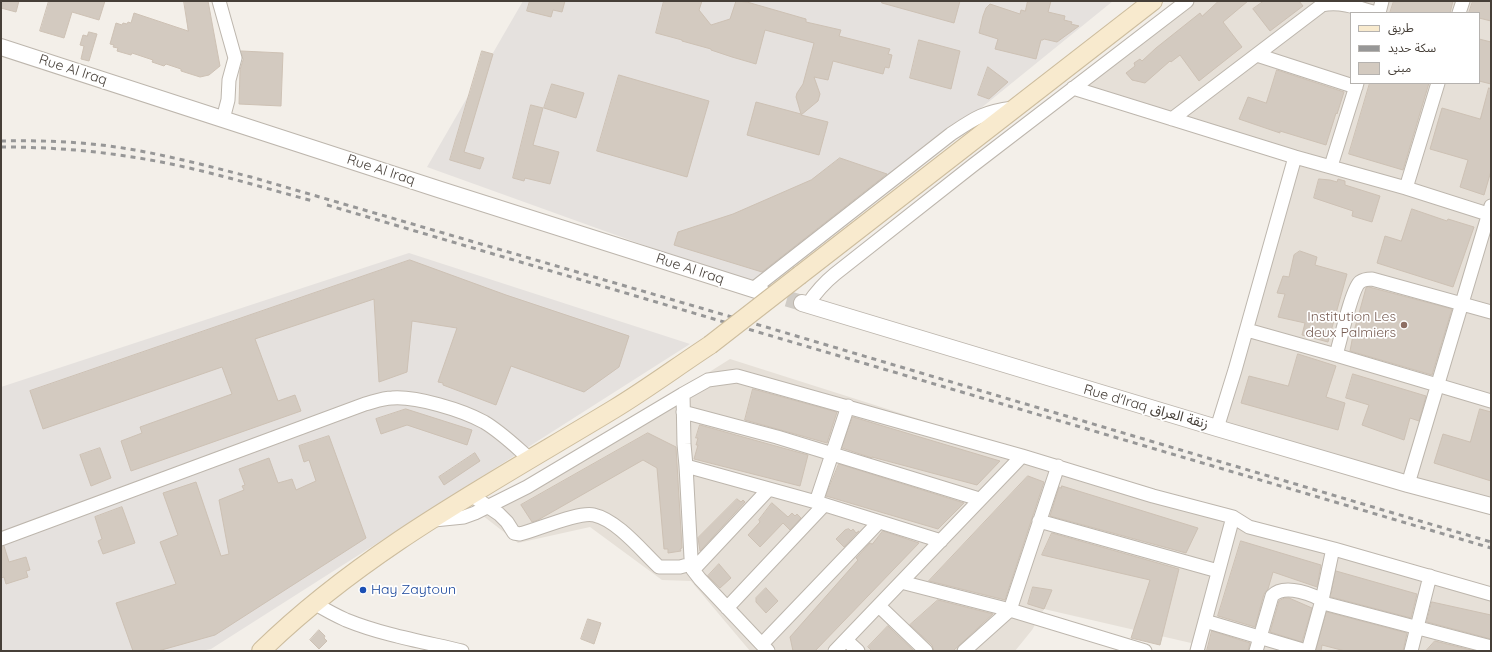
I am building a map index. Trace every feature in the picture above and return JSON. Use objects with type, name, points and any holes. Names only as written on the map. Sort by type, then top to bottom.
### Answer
[{"type":"main road","points":[[261,651],[314,603],[383,552],[471,495],[615,408],[710,345],[1013,108],[1153,1]]},
{"type":"street","points":[[219,1],[235,58],[229,80],[228,100],[224,119]]},
{"type":"street","points":[[805,304],[822,284],[972,166],[1187,1]]},
{"type":"street","points":[[1377,12],[1382,1]]},
{"type":"street","points":[[1459,12],[1463,1]]},
{"type":"street","points":[[1172,119],[1322,5],[1331,3],[1340,4],[1373,12]]},
{"type":"street","name":"Rue Al Iraq","points":[[1,46],[757,290]]},
{"type":"street","points":[[1257,55],[1350,83]]},
{"type":"street","points":[[1406,188],[1438,84]]},
{"type":"street","points":[[1331,166],[1357,85]]},
{"type":"street","points":[[1074,88],[1295,158],[1331,166],[1490,212],[1408,484]]},
{"type":"street","points":[[757,290],[951,134],[976,117],[993,111],[1013,108]]},
{"type":"street","points":[[1217,428],[1247,330],[1295,158]]},
{"type":"street","points":[[1336,355],[1354,294],[1360,282],[1366,279],[1372,279],[1463,303],[1491,312]]},
{"type":"street","name":"Rue d'Iraq زنقة العراق","points":[[805,304],[1217,428],[1408,484],[1491,506]]},
{"type":"street","points":[[1247,330],[1491,401]]},
{"type":"street","points":[[432,520],[464,517],[475,514],[527,487],[708,380],[737,376],[1058,466],[1153,496],[1233,517],[1249,527],[1334,549],[1491,594]]},
{"type":"street","points":[[683,394],[684,444],[692,567],[727,608],[765,647],[879,522]]},
{"type":"street","points":[[1,539],[365,404],[391,398],[410,399],[428,403],[453,410],[484,422],[530,459]]},
{"type":"street","points":[[727,608],[820,504],[832,454],[848,406]]},
{"type":"street","points":[[683,412],[832,454],[979,499]]},
{"type":"street","points":[[835,651],[979,499],[1022,456]]},
{"type":"street","points":[[686,466],[941,540]]},
{"type":"street","points":[[964,651],[1010,610],[1058,466]]},
{"type":"street","points":[[471,495],[489,506],[507,522],[514,533],[520,534],[571,518],[584,515],[594,515],[617,526],[659,567],[680,568],[692,567],[768,490]]},
{"type":"street","points":[[1197,651],[1233,517]]},
{"type":"street","points":[[1039,521],[1218,571]]},
{"type":"street","points":[[1205,621],[1307,651],[1322,600],[1334,549]]},
{"type":"street","points":[[1411,651],[1430,576]]},
{"type":"street","points":[[901,582],[1010,610],[1145,651]]},
{"type":"street","points":[[1256,651],[1272,596],[1276,591],[1281,590],[1294,590],[1322,600],[1327,604],[1491,647]]},
{"type":"street","points":[[314,603],[346,620],[361,625],[389,634],[462,651]]},
{"type":"street","points":[[879,606],[926,651]]},
{"type":"street","points":[[846,640],[858,651]]},
{"type":"shaded area","points":[[523,1],[1113,1],[763,288],[427,167]]},
{"type":"shaded area","points":[[1190,1],[1491,1],[1491,509],[1215,423],[1294,154],[1077,87]]},
{"type":"shaded area","points":[[409,253],[690,344],[211,649],[201,651],[1,651],[1,387]]},
{"type":"shaded area","points":[[730,359],[1491,601],[1491,651],[1190,651],[1191,643],[1044,609],[1032,630],[1015,651],[750,651],[691,581],[662,580],[590,527],[518,543],[482,515]]},
{"type":"building","points":[[1,1],[19,1],[16,12],[1,8]]},
{"type":"building","points":[[49,1],[105,1],[99,20],[72,12],[64,38],[40,31]]},
{"type":"building","points":[[184,1],[208,1],[220,66],[209,75],[200,77],[166,64],[164,66],[152,62],[153,60],[132,53],[131,55],[117,51],[118,48],[113,47],[114,45],[110,44],[116,23],[122,25],[123,23],[131,23],[134,13],[188,31]]},
{"type":"building","points":[[530,1],[565,1],[562,12],[553,10],[551,17],[527,11]]},
{"type":"building","points":[[664,1],[702,1],[699,10],[711,25],[730,19],[736,1],[747,2],[806,19],[806,22],[841,30],[839,36],[890,49],[888,54],[892,55],[889,68],[885,67],[883,74],[833,61],[828,80],[814,77],[820,94],[818,101],[801,115],[828,122],[819,155],[747,135],[756,102],[801,114],[796,97],[803,84],[814,43],[765,30],[756,64],[656,33]]},
{"type":"building","points":[[882,1],[960,1],[954,23],[882,3]]},
{"type":"building","points":[[1028,1],[1051,1],[1048,12],[1065,16],[1064,20],[1079,26],[1057,42],[1044,39],[1041,40],[1036,59],[995,49],[998,39],[979,33],[986,8],[990,4],[1020,14],[1021,10],[1025,11]]},
{"type":"building","points":[[1219,1],[1248,1],[1223,22],[1242,47],[1199,81],[1180,55],[1171,62],[1170,61],[1145,83],[1132,80],[1126,73],[1135,66],[1134,63],[1140,59],[1142,61],[1200,13],[1202,16]]},
{"type":"building","points":[[1264,1],[1299,1],[1303,6],[1270,31],[1253,9]]},
{"type":"building","points":[[1394,1],[1453,1],[1450,12],[1390,12]]},
{"type":"building","points":[[1473,1],[1491,1],[1491,21],[1480,18],[1480,12],[1469,12]]},
{"type":"building","points":[[89,32],[97,34],[89,61],[81,59],[84,46],[80,45],[83,35],[87,36]]},
{"type":"building","points":[[1480,39],[1491,42],[1491,84],[1480,81]]},
{"type":"building","points":[[919,40],[960,51],[951,89],[910,78]]},
{"type":"building","points":[[241,51],[283,53],[281,106],[239,104],[240,70],[243,60]]},
{"type":"building","points":[[482,51],[493,54],[464,152],[484,158],[480,169],[450,160]]},
{"type":"building","points":[[988,67],[1008,82],[989,99],[978,95]]},
{"type":"building","points":[[1277,70],[1344,92],[1326,145],[1280,131],[1280,133],[1239,119],[1248,97],[1266,103]]},
{"type":"building","points":[[619,75],[709,101],[687,177],[597,151]]},
{"type":"building","points":[[552,84],[584,93],[576,118],[544,108]]},
{"type":"building","points":[[1370,84],[1429,84],[1403,170],[1349,154]]},
{"type":"building","points":[[1489,88],[1491,89],[1491,171],[1484,195],[1460,187],[1468,160],[1430,149],[1442,108],[1480,119]]},
{"type":"building","points":[[531,105],[543,108],[533,145],[559,152],[550,184],[525,178],[524,181],[513,178]]},
{"type":"building","points":[[840,158],[887,174],[762,272],[674,245],[678,232],[733,214],[811,180]]},
{"type":"building","points":[[1319,179],[1337,182],[1338,179],[1345,181],[1345,185],[1380,196],[1372,222],[1352,216],[1353,211],[1314,198]]},
{"type":"building","points":[[1412,209],[1447,221],[1448,219],[1474,227],[1453,287],[1377,263],[1385,236],[1401,241]]},
{"type":"building","points":[[1300,251],[1317,257],[1315,265],[1347,274],[1328,342],[1302,335],[1305,323],[1278,317],[1285,294],[1277,293],[1283,276],[1289,277],[1294,255]]},
{"type":"building","points":[[410,260],[506,295],[629,336],[619,367],[584,392],[511,366],[496,405],[438,382],[457,328],[412,321],[407,372],[379,382],[374,299],[255,339],[278,401],[295,395],[301,411],[131,471],[121,441],[142,433],[140,427],[232,394],[222,367],[43,429],[30,391]]},
{"type":"building","name":"Institution Les deux Palmiers","points":[[1369,287],[1452,309],[1432,375],[1350,351],[1366,288]]},
{"type":"building","points":[[1298,354],[1336,366],[1326,397],[1345,403],[1338,430],[1241,403],[1249,376],[1288,386]]},
{"type":"building","points":[[1353,374],[1426,396],[1419,421],[1410,418],[1404,440],[1362,425],[1369,405],[1346,398]]},
{"type":"building","points":[[753,389],[837,412],[827,443],[745,420]]},
{"type":"building","points":[[406,409],[472,430],[467,445],[407,425],[381,434],[376,419]]},
{"type":"building","points":[[1480,409],[1491,412],[1491,481],[1434,463],[1443,434],[1470,442]]},
{"type":"building","points":[[853,417],[1000,461],[977,485],[872,458],[842,448]]},
{"type":"building","points":[[700,425],[808,455],[800,486],[694,459],[698,445],[696,445],[698,438],[696,438]]},
{"type":"building","points":[[648,433],[676,447],[681,551],[668,553],[668,549],[664,549],[657,468],[643,460],[532,522],[521,505]]},
{"type":"building","points":[[329,436],[366,538],[215,635],[158,651],[133,651],[116,603],[176,584],[160,542],[178,535],[163,493],[196,482],[221,556],[229,554],[219,500],[244,490],[242,486],[245,485],[239,469],[269,458],[278,483],[292,479],[296,490],[316,481],[309,460],[304,462],[299,446]]},
{"type":"building","points":[[100,448],[111,478],[91,486],[80,455]]},
{"type":"building","points":[[475,453],[480,461],[444,485],[439,477]]},
{"type":"building","points":[[839,464],[964,503],[938,529],[826,496]]},
{"type":"building","points":[[1028,476],[1044,482],[1005,600],[929,581]]},
{"type":"building","points":[[1062,486],[1198,528],[1186,553],[1050,516],[1059,487],[1061,488]]},
{"type":"building","points":[[737,499],[741,502],[743,500],[745,502],[700,551],[698,538]]},
{"type":"building","points":[[772,503],[788,517],[792,513],[795,516],[797,514],[801,518],[790,530],[783,523],[760,547],[748,535],[760,522],[759,520]]},
{"type":"building","points":[[122,507],[135,543],[103,554],[98,541],[102,539],[95,517]]},
{"type":"building","points":[[849,529],[851,531],[853,529],[856,533],[859,531],[844,547],[836,539],[845,530]]},
{"type":"building","points":[[883,531],[919,543],[815,651],[793,651],[790,637],[858,560],[856,558],[870,543],[872,544]]},
{"type":"building","points":[[1052,533],[1179,569],[1160,645],[1131,638],[1150,580],[1042,555]]},
{"type":"building","points":[[1241,541],[1321,565],[1317,587],[1273,572],[1268,589],[1264,594],[1255,627],[1218,616]]},
{"type":"building","points":[[4,546],[9,562],[26,557],[30,570],[26,571],[28,577],[6,584],[4,577],[1,578],[1,547]]},
{"type":"building","points":[[719,564],[731,578],[720,588],[708,576]]},
{"type":"building","points":[[1336,571],[1417,594],[1411,618],[1331,597]]},
{"type":"building","points":[[1033,587],[1052,590],[1044,609],[1028,604]]},
{"type":"building","points":[[766,588],[778,601],[766,613],[756,602],[756,598]]},
{"type":"building","points":[[1289,598],[1312,608],[1302,642],[1270,632],[1279,601]]},
{"type":"building","points":[[938,600],[993,614],[953,651],[934,651],[932,645],[910,625]]},
{"type":"building","points":[[1432,602],[1491,615],[1491,639],[1427,622]]},
{"type":"building","points":[[1327,612],[1407,633],[1403,651],[1345,651],[1322,645],[1321,651],[1316,651]]},
{"type":"building","points":[[588,619],[601,623],[594,644],[581,639]]},
{"type":"building","points":[[888,626],[914,651],[872,651],[868,647]]},
{"type":"building","points":[[319,630],[325,636],[324,638],[327,641],[319,649],[310,640]]},
{"type":"building","points":[[1212,631],[1250,643],[1248,651],[1207,651]]},
{"type":"building","points":[[1435,641],[1475,651],[1426,651]]},
{"type":"tunnel","points":[[764,292],[802,303]]},
{"type":"railway","points":[[1,141],[68,142],[118,147],[179,159],[251,177],[766,327],[1491,542]]},
{"type":"railway","points":[[1,147],[50,148],[155,161],[223,176],[313,201]]},
{"type":"railway","points":[[327,205],[1491,548]]},
{"type":"place","name":"Institution Les deux Palmiers","points":[[1404,325]]},
{"type":"place","name":"Hay Zaytoun","points":[[363,590]]}]
